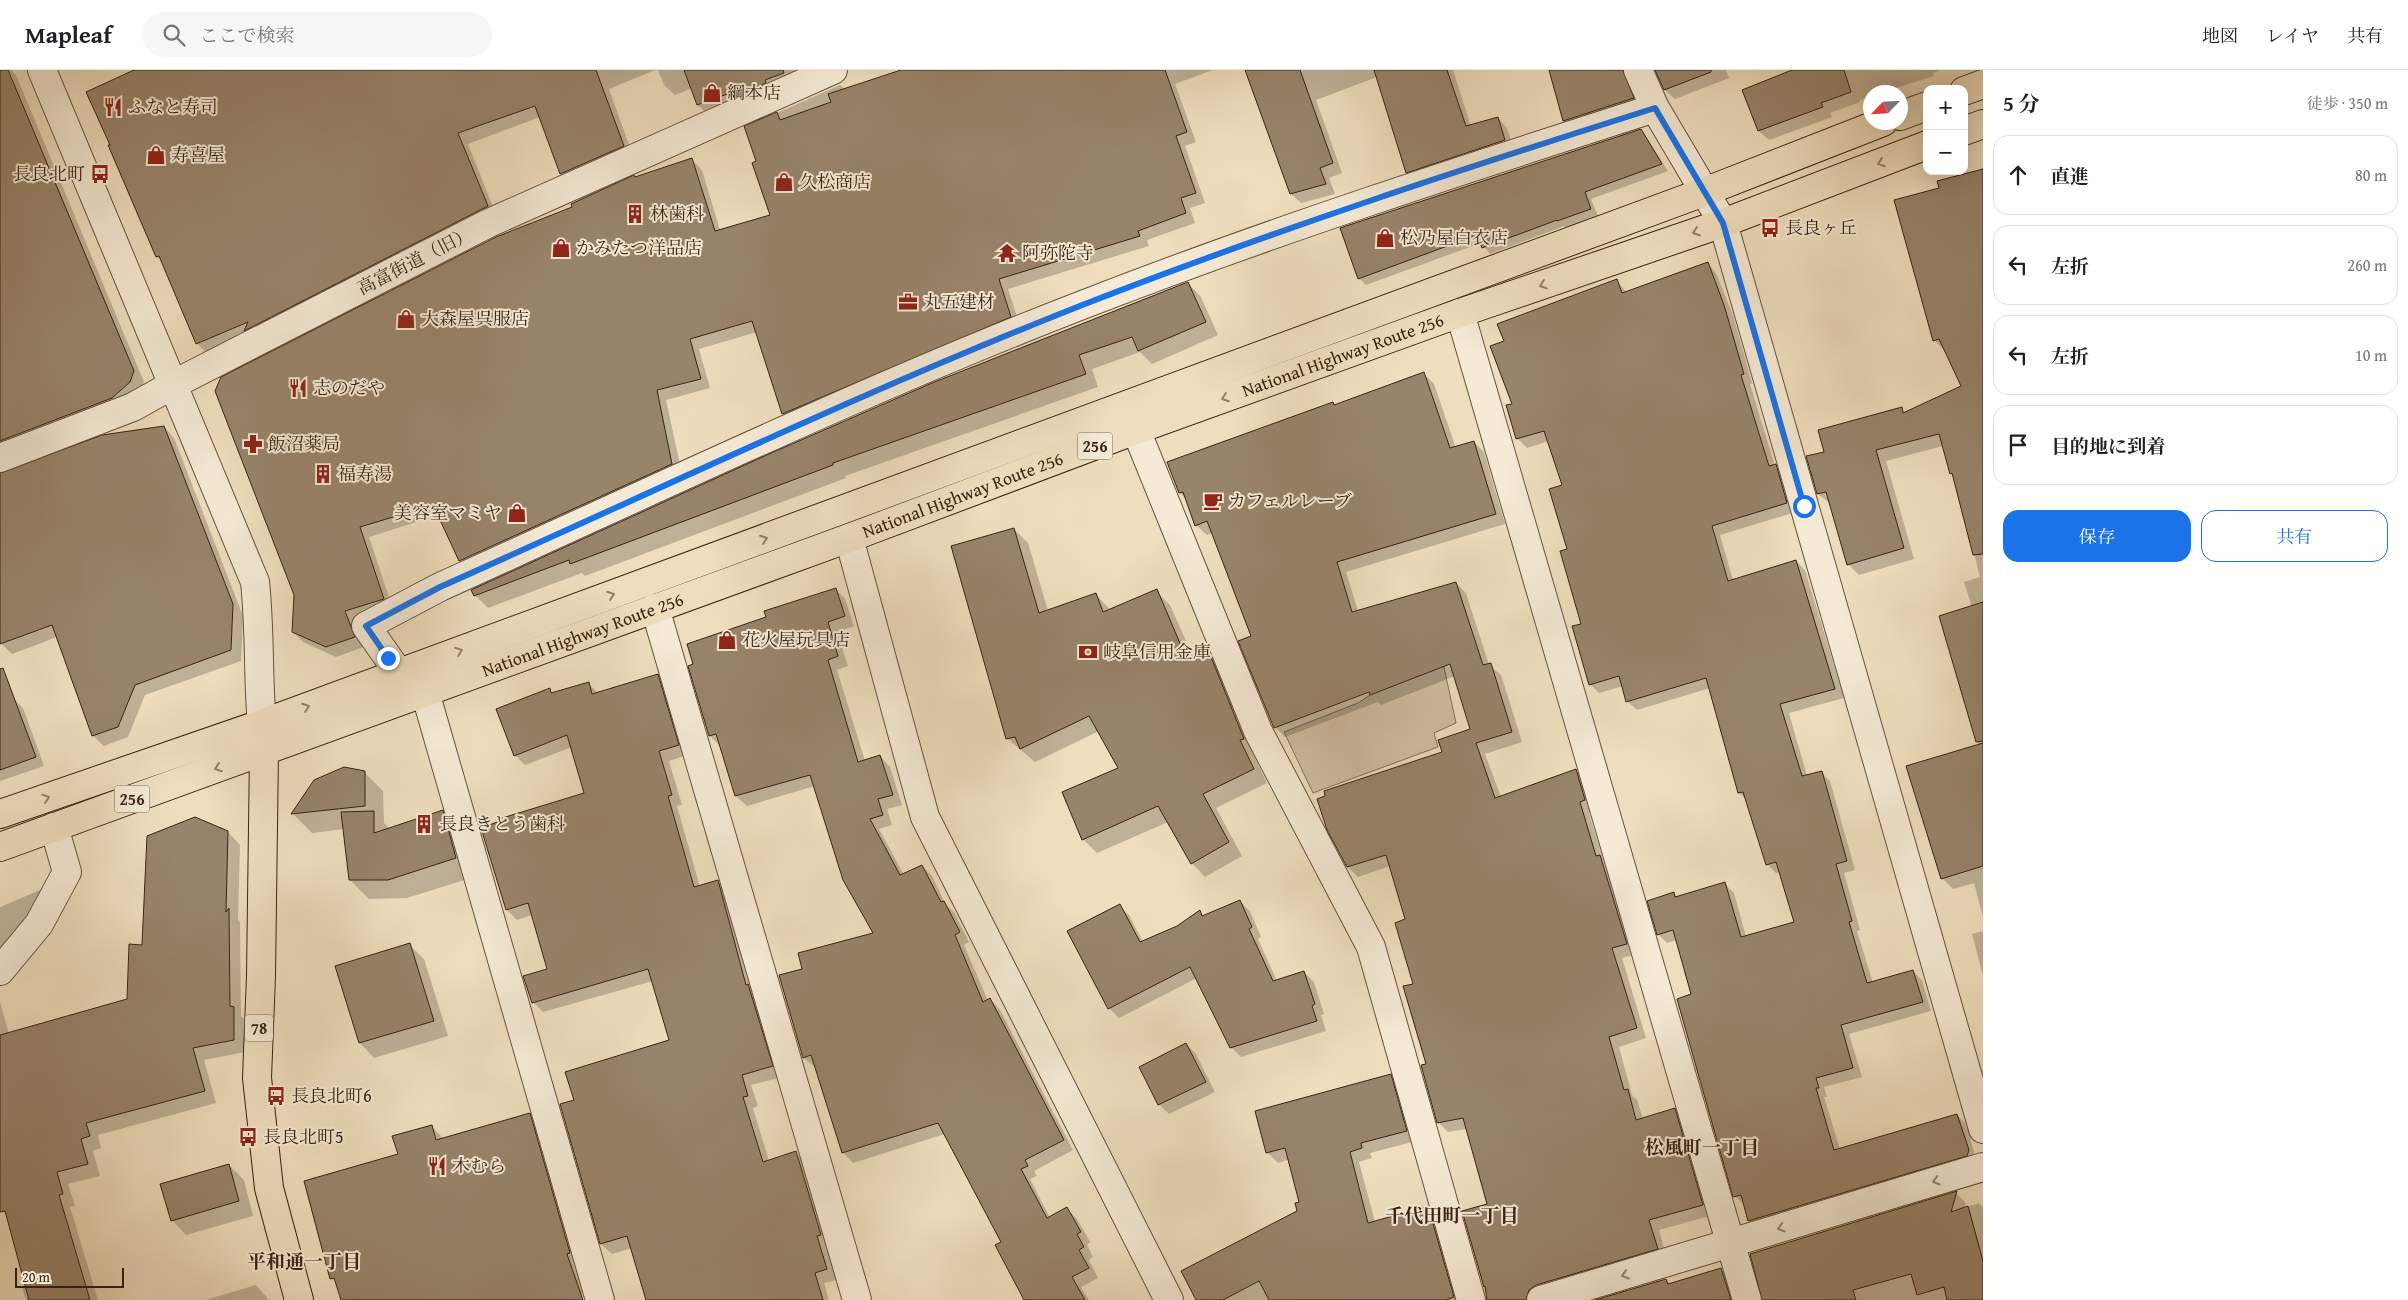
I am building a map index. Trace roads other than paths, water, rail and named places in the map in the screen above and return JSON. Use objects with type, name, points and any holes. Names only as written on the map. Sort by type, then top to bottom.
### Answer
[{"type":"main road","points":[[1968,90],[1983,84]]},
{"type":"main road","points":[[1908,113],[1923,107]]},
{"type":"main road","points":[[1967,130],[1983,124]]},
{"type":"main road","name":"National Highway Route 256","points":[[0,814],[261,724],[1704,192],[1863,130]]},
{"type":"main road","name":"National Highway Route 256","points":[[0,847],[849,538],[1136,430],[1460,313],[1723,223],[1923,148]]},
{"type":"main road","name":"78","points":[[264,752],[261,976],[257,1078],[270,1188],[298,1300]]},
{"type":"street","points":[[42,70],[255,582],[259,616],[261,724],[264,752]]},
{"type":"street","name":"高富街道（旧）","points":[[0,458],[133,408],[174,384],[489,223],[783,80],[833,70]]},
{"type":"street","points":[[1638,70],[1655,108],[1723,223],[1983,1130]]},
{"type":"street","points":[[600,1300],[417,695],[366,626],[449,582],[913,375],[1090,302],[1377,197],[1655,108]]},
{"type":"street","points":[[1460,313],[1747,1300]]},
{"type":"street","points":[[1136,430],[1258,732],[1371,947],[1471,1300]]},
{"type":"street","points":[[849,538],[925,817],[1169,1300]]},
{"type":"street","points":[[655,608],[857,1300]]},
{"type":"street","points":[[0,971],[39,924],[67,872],[54,827]]},
{"type":"street","points":[[1541,1300],[1983,1167]]},
{"type":"place","name":"綱本店","points":[[712,93]]},
{"type":"place","name":"ふなと寿司","points":[[113,107]]},
{"type":"place","name":"寿喜屋","points":[[156,155]]},
{"type":"place","name":"長良北町","points":[[100,174]]},
{"type":"place","name":"久松商店","points":[[784,182]]},
{"type":"place","name":"林歯科","points":[[635,214]]},
{"type":"place","name":"長良ヶ丘","points":[[1770,228]]},
{"type":"place","name":"松乃屋白衣店","points":[[1385,238]]},
{"type":"place","name":"かみたつ洋品店","points":[[561,248]]},
{"type":"place","name":"阿弥陀寺","points":[[1007,253]]},
{"type":"place","name":"丸五建材","points":[[908,302]]},
{"type":"place","name":"大森屋呉服店","points":[[406,319]]},
{"type":"place","name":"志のだや","points":[[298,388]]},
{"type":"place","name":"飯沼薬局","points":[[253,444]]},
{"type":"place","name":"福寿湯","points":[[323,474]]},
{"type":"place","name":"カフェルレーブ","points":[[1213,501]]},
{"type":"place","name":"美容室マミヤ","points":[[517,513]]},
{"type":"place","name":"花火屋玩具店","points":[[727,640]]},
{"type":"place","name":"岐阜信用金庫","points":[[1088,652]]},
{"type":"place","name":"長良きとう歯科","points":[[424,824]]},
{"type":"place","name":"長良北町6","points":[[276,1096]]},
{"type":"place","name":"長良北町5","points":[[248,1137]]},
{"type":"place","name":"木むら","points":[[437,1166]]},
{"type":"district","name":"松風町一丁目","points":[[1702,1147]]},
{"type":"district","name":"千代田町一丁目","points":[[1452,1215]]},
{"type":"district","name":"平和通一丁目","points":[[304,1261]]}]
